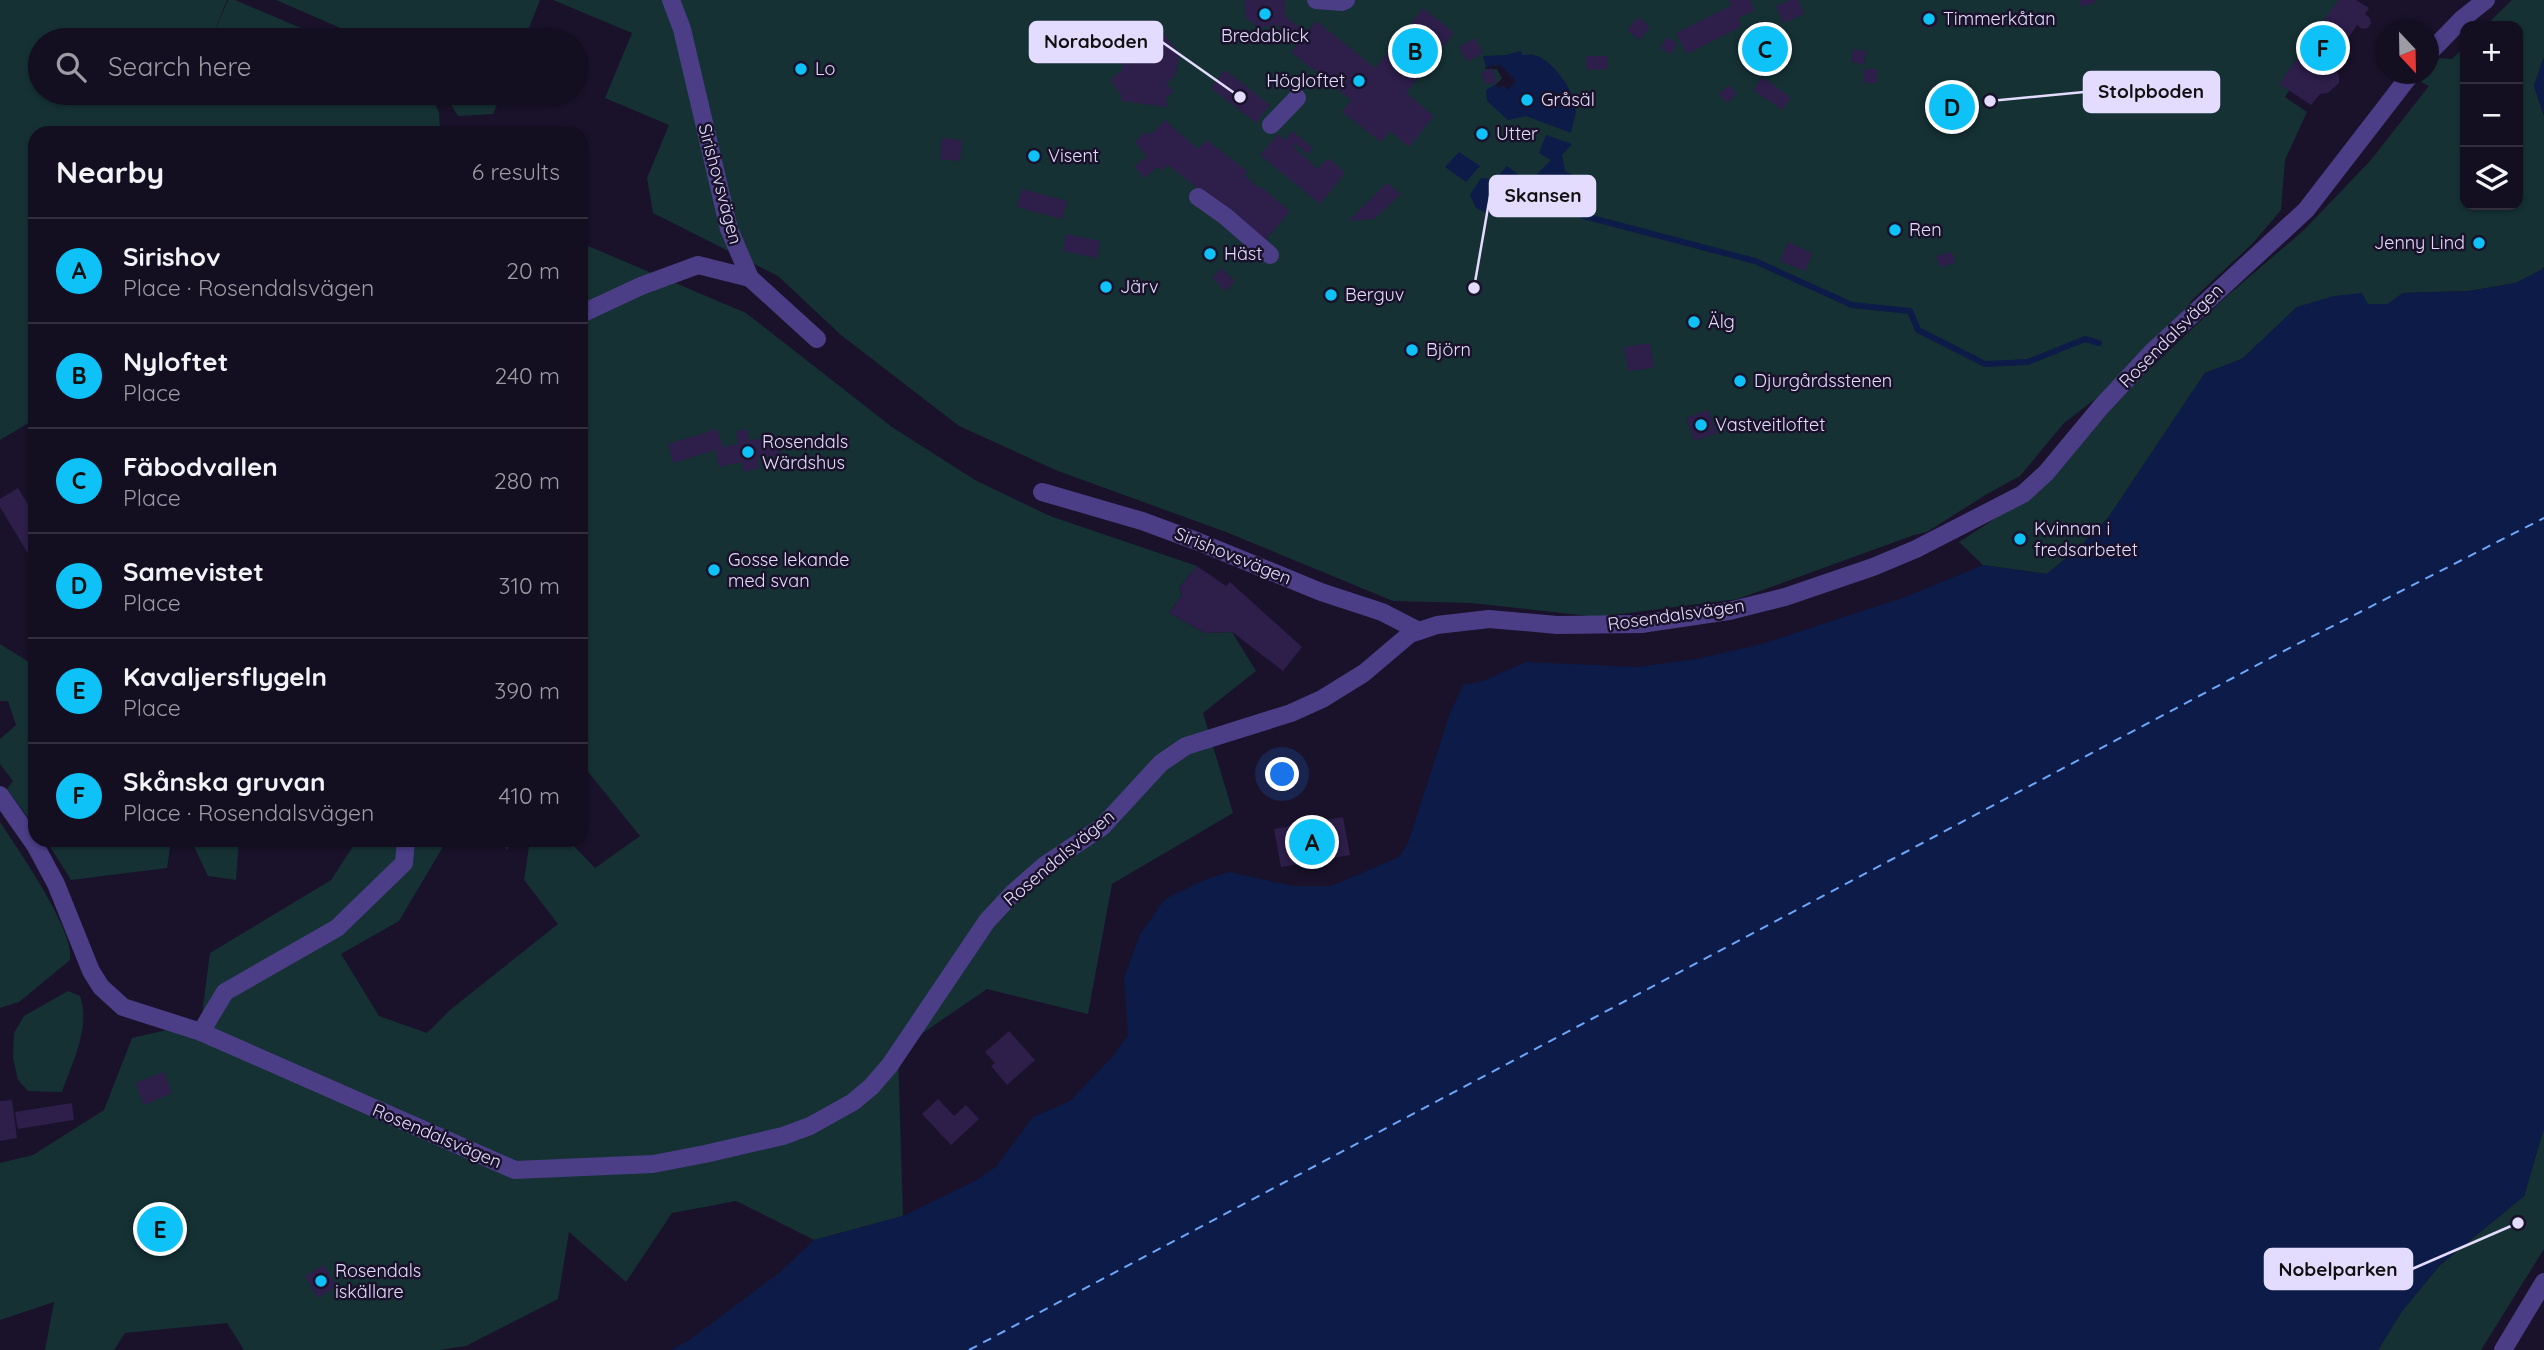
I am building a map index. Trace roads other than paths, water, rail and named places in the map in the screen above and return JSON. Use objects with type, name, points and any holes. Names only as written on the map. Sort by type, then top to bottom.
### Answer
[{"type":"street","name":"Sirishovsvägen","points":[[671,0],[682,29],[729,229],[750,278],[817,339]]},
{"type":"street","points":[[1316,0],[1346,0]]},
{"type":"street","points":[[2439,43],[2486,0]]},
{"type":"street","name":"Rosendalsvägen","points":[[36,847],[57,884],[85,960],[101,987],[123,1007],[201,1032],[515,1170],[653,1164],[783,1136],[810,1126],[853,1102],[871,1087],[890,1065],[987,921],[1014,892],[1045,865],[1102,827],[1165,759],[1186,746],[1205,738],[1266,722],[1322,699],[1364,673],[1394,645],[1419,631],[1437,625],[1471,620],[1598,626],[1641,624],[1729,611],[1851,576],[1916,549],[2023,494],[2046,472],[2154,350],[2306,210],[2403,84]]},
{"type":"street","points":[[1270,125],[1297,98]]},
{"type":"street","points":[[1198,197],[1270,254]]},
{"type":"street","points":[[588,311],[641,286],[698,265],[750,278]]},
{"type":"street","name":"Sirishovsvägen","points":[[1042,492],[1142,521],[1199,542],[1321,592],[1382,612],[1419,631]]},
{"type":"street","name":"Rosendalsvägen","points":[[0,795],[28,835]]},
{"type":"street","points":[[201,1032],[225,992],[337,928],[404,863],[405,847]]},
{"type":"street","points":[[2503,1350],[2544,1282]]},
{"type":"water","points":[[1521,51],[1522,55],[1541,58],[1562,77],[1575,103],[1571,133],[1526,116],[1508,120],[1487,101],[1486,90],[1506,78],[1499,65],[1486,67],[1483,56]]},
{"type":"water","points":[[2544,57],[2544,115],[2534,86]]},
{"type":"water","points":[[1546,135],[1572,144],[1562,155],[1565,171],[1581,179],[1582,189],[1551,200],[1526,201],[1508,190],[1495,217],[1476,208],[1470,195],[1481,178],[1495,179],[1507,166],[1522,177],[1532,179],[1551,160],[1539,153]]},
{"type":"water","points":[[1459,152],[1480,166],[1466,182],[1445,167]]},
{"type":"water","points":[[2544,267],[2544,1128],[2524,1196],[2440,1265],[2402,1311],[2378,1350],[671,1350],[691,1339],[779,1273],[814,1240],[903,1216],[973,1182],[996,1167],[1033,1117],[1070,1101],[1112,1057],[1128,1035],[1124,978],[1140,934],[1165,899],[1204,880],[1229,872],[1293,886],[1331,886],[1399,857],[1408,843],[1450,713],[1463,685],[1483,681],[1526,662],[1637,667],[1696,659],[1762,644],[1905,597],[1983,565],[2047,574],[2081,546],[2108,518],[2205,373],[2242,359],[2297,307],[2334,296],[2362,293],[2368,304],[2388,304],[2403,293],[2469,291],[2516,283]]},
{"type":"waterway","points":[[1563,196],[1584,216],[1755,261],[1852,305],[1910,311],[1918,330],[1985,364],[2028,362],[2085,339],[2099,343]]},
{"type":"place","name":"Bredablick","points":[[1265,14]]},
{"type":"place","name":"Timmerkåtan","points":[[1929,19]]},
{"type":"place","name":"Skånska gruvan","points":[[2323,48]]},
{"type":"place","name":"Fäbodvallen","points":[[1765,49]]},
{"type":"place","name":"Nyloftet","points":[[1415,51]]},
{"type":"place","name":"Lo","points":[[801,69]]},
{"type":"place","name":"Högloftet","points":[[1359,81]]},
{"type":"place","name":"Noraboden","points":[[1240,97]]},
{"type":"place","name":"Gråsäl","points":[[1527,100]]},
{"type":"place","name":"Stolpboden","points":[[1990,101]]},
{"type":"place","name":"Samevistet","points":[[1952,107]]},
{"type":"place","name":"Utter","points":[[1482,134]]},
{"type":"place","name":"Visent","points":[[1034,156]]},
{"type":"place","name":"Ren","points":[[1895,230]]},
{"type":"place","name":"Jenny Lind","points":[[2479,243]]},
{"type":"place","name":"Häst","points":[[1210,254]]},
{"type":"place","name":"Järv","points":[[1106,287]]},
{"type":"place","name":"Skansen","points":[[1474,288]]},
{"type":"place","name":"Berguv","points":[[1331,295]]},
{"type":"place","name":"Älg","points":[[1694,322]]},
{"type":"place","name":"Björn","points":[[1412,350]]},
{"type":"place","name":"Djurgårdsstenen","points":[[1740,381]]},
{"type":"place","name":"Vastveitloftet","points":[[1701,425]]},
{"type":"place","name":"Rosendals Wärdshus","points":[[748,452]]},
{"type":"place","name":"Kvinnan i fredsarbetet","points":[[2020,539]]},
{"type":"place","name":"Gosse lekande med svan","points":[[714,570]]},
{"type":"place","name":"Sirishov","points":[[1312,842]]},
{"type":"place","name":"Nobelparken","points":[[2518,1223]]},
{"type":"place","name":"Kavaljersflygeln","points":[[160,1229]]},
{"type":"place","name":"Rosendals iskällare","points":[[321,1281]]}]
